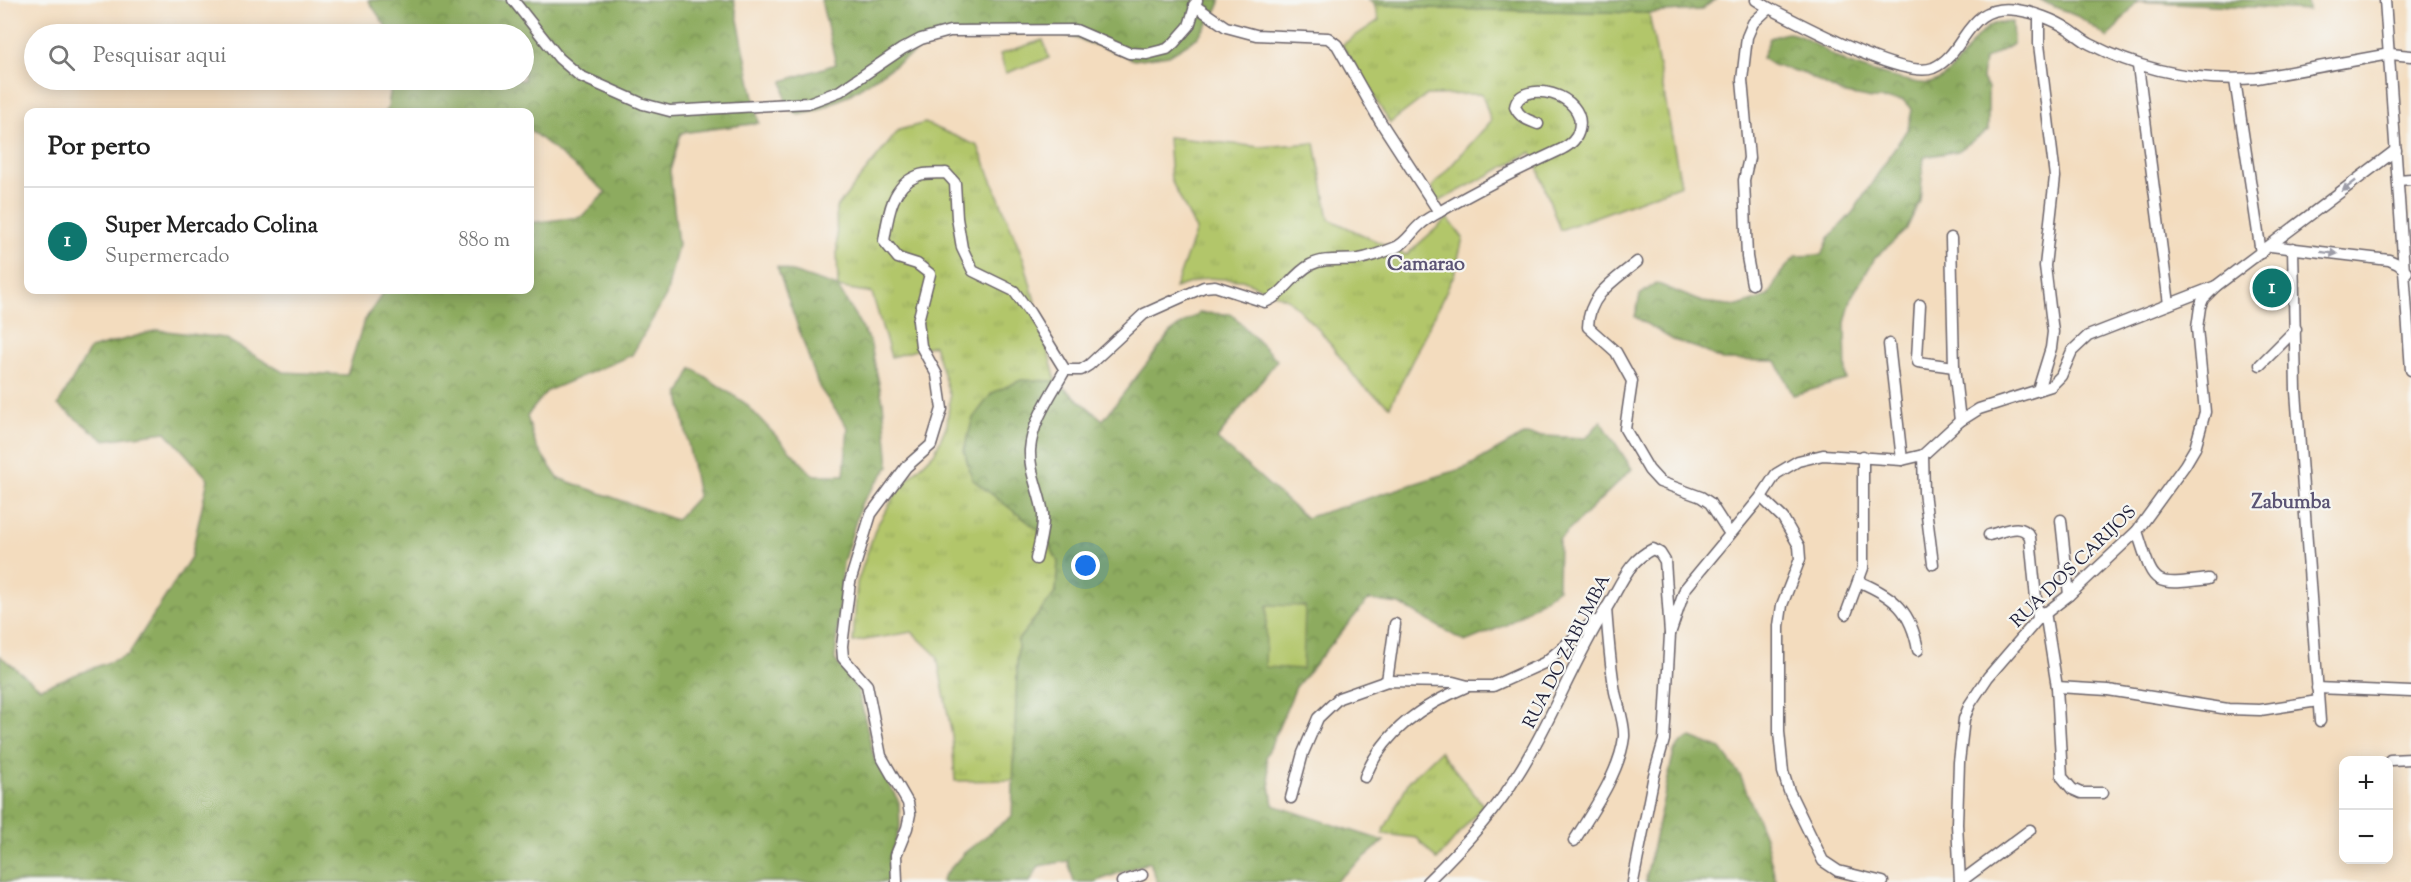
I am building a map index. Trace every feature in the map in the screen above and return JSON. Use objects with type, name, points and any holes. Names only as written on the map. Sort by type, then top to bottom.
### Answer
[{"type":"street","points":[[513,0],[532,24]]},
{"type":"street","points":[[1756,0],[1768,8],[1877,60],[1915,69],[1932,68],[1946,59],[1972,24],[1982,16],[1999,9],[2017,10],[2066,27],[2088,43],[2138,66],[2190,76],[2235,80],[2390,54],[2411,56]]},
{"type":"street","points":[[2385,0],[2398,180],[2407,265],[2411,369]]},
{"type":"street","points":[[534,26],[559,58],[580,76],[644,104],[670,111],[808,103],[840,91],[902,49],[921,39],[950,31],[1076,30],[1129,52],[1147,54],[1167,49],[1174,43],[1189,27],[1196,2],[1226,27],[1256,35],[1328,38],[1337,45],[1380,121],[1439,212]]},
{"type":"street","points":[[1752,284],[1747,257],[1744,180],[1749,158],[1742,80],[1747,37],[1753,23],[1768,8]]},
{"type":"street","points":[[2038,390],[2051,348],[2053,332],[2045,266],[2055,177],[2039,44],[2039,16]]},
{"type":"street","points":[[2138,66],[2169,304]]},
{"type":"street","points":[[2235,80],[2261,253]]},
{"type":"street","points":[[1065,370],[1081,370],[1089,366],[1144,314],[1204,287],[1215,286],[1264,302],[1282,292],[1301,271],[1311,264],[1322,260],[1361,258],[1396,247],[1408,240],[1419,225],[1439,212],[1542,157],[1568,146],[1578,134],[1581,117],[1574,105],[1550,92],[1530,93],[1518,100],[1515,107],[1526,120],[1538,124]]},
{"type":"street","name":"RUA DOS CARIJOS","points":[[1960,882],[1957,824],[1959,762],[1964,719],[1970,704],[1988,677],[2041,616],[2069,595],[2137,531],[2195,448],[2205,412],[2197,328],[2203,300],[2216,286],[2396,150]]},
{"type":"street","points":[[897,882],[896,855],[907,828],[908,803],[881,756],[867,685],[843,658],[842,646],[850,582],[871,514],[906,467],[931,445],[942,409],[937,375],[921,346],[918,321],[930,274],[917,264],[898,258],[884,241],[889,211],[897,192],[917,176],[946,173],[955,183],[962,248],[973,271],[1014,291],[1065,370]]},
{"type":"street","points":[[2398,180],[2411,179]]},
{"type":"street","points":[[2403,235],[2411,244]]},
{"type":"street","points":[[1951,238],[1954,367],[1960,421]]},
{"type":"street","points":[[2271,246],[2389,260],[2407,265]]},
{"type":"street","points":[[2293,248],[2296,391],[2320,721]]},
{"type":"street","points":[[1637,262],[1595,298],[1588,315],[1588,327],[1616,352],[1632,381],[1625,429],[1649,470],[1660,482],[1701,497],[1710,503],[1730,534]]},
{"type":"street","points":[[1633,882],[1654,775],[1664,740],[1670,634],[1685,589],[1761,497],[1776,474],[1798,461],[1823,455],[1902,460],[1923,455],[1960,421],[1979,410],[2051,386],[2057,380],[2072,351],[2088,336],[2216,286]]},
{"type":"street","points":[[1920,305],[1918,362],[1954,367]]},
{"type":"street","points":[[2260,365],[2296,329]]},
{"type":"street","points":[[1889,344],[1902,460]]},
{"type":"street","points":[[1036,559],[1043,517],[1032,476],[1030,450],[1036,424],[1065,370]]},
{"type":"street","points":[[1923,455],[1924,492],[1934,564]]},
{"type":"street","points":[[1846,614],[1860,582],[1864,552],[1863,456]]},
{"type":"street","points":[[1761,497],[1783,518],[1793,534],[1800,553],[1796,574],[1782,605],[1779,626],[1779,732],[1783,772],[1789,791],[1823,861],[1838,871],[1883,882]]},
{"type":"street","points":[[2061,520],[2069,595]]},
{"type":"street","points":[[1989,535],[2023,528],[2030,537],[2041,616],[2057,687],[2062,777],[2072,789],[2081,793],[2103,794]]},
{"type":"street","points":[[2137,531],[2149,568],[2161,582],[2168,584],[2208,579]]},
{"type":"street","name":"RUA DO ZABUMBA","points":[[1427,882],[1457,853],[1517,777],[1538,741],[1581,650],[1632,565],[1643,553],[1653,549],[1660,552],[1665,561],[1670,634]]},
{"type":"street","points":[[1860,582],[1884,592],[1902,608],[1915,634],[1918,650]]},
{"type":"street","points":[[1291,798],[1303,753],[1318,718],[1339,698],[1387,681],[1453,682],[1468,686],[1493,686],[1544,663],[1604,612]]},
{"type":"street","points":[[1574,841],[1596,806],[1622,752],[1624,734],[1604,612]]},
{"type":"street","points":[[1387,681],[1395,624]]},
{"type":"street","points":[[1365,777],[1373,758],[1395,730],[1414,714],[1468,686]]},
{"type":"street","points":[[2057,687],[2108,690],[2228,709],[2260,710],[2318,701]]},
{"type":"street","points":[[2317,688],[2411,692]]},
{"type":"street","points":[[2393,760],[2411,759]]},
{"type":"street","points":[[1960,882],[2030,830]]},
{"type":"street","points":[[1122,882],[1142,875]]},
{"type":"green space","points":[[368,0],[734,0],[759,123],[681,133],[670,171],[678,245],[666,296],[632,355],[547,391],[527,416],[536,446],[558,478],[676,520],[698,496],[679,395],[692,368],[745,403],[813,475],[844,475],[848,428],[819,387],[777,267],[838,287],[870,341],[883,402],[889,466],[861,504],[843,563],[835,660],[858,689],[874,758],[899,802],[900,827],[889,860],[891,882],[0,882],[0,656],[40,688],[128,655],[191,557],[208,479],[166,432],[104,440],[58,405],[90,349],[158,330],[224,338],[283,372],[347,375],[364,321],[382,294],[534,294],[534,223],[581,217],[606,192],[534,133],[534,108],[387,108],[391,90],[534,90],[534,24],[384,24]]},
{"type":"green space","points":[[821,0],[1221,0],[1215,14],[1197,38],[1169,55],[1134,60],[1060,33],[957,36],[924,46],[849,95],[817,111],[799,115],[786,107],[783,81],[836,64]]},
{"type":"green space","points":[[1369,0],[1715,0],[1700,10],[1649,13],[1445,9],[1374,4]]},
{"type":"green space","points":[[2039,0],[2307,0],[2308,10],[2137,1],[2108,38],[2081,18]]},
{"type":"green space","points":[[1374,4],[1445,9],[1649,13],[1681,185],[1560,230],[1532,152],[1438,202],[1432,187],[1491,121],[1482,94],[1427,95],[1390,123],[1342,45],[1379,20]]},
{"type":"green space","points":[[2012,22],[2013,44],[1984,60],[1982,79],[1988,88],[1988,130],[1958,151],[1924,157],[1920,201],[1906,230],[1875,258],[1852,296],[1845,323],[1846,380],[1793,395],[1776,361],[1722,360],[1700,349],[1673,340],[1635,317],[1640,295],[1656,283],[1702,302],[1738,306],[1768,296],[1781,273],[1796,256],[1822,255],[1829,238],[1853,212],[1908,128],[1912,110],[1903,100],[1872,99],[1841,93],[1803,73],[1773,65],[1762,58],[1770,38],[1786,33],[1795,34],[1852,65],[1901,79],[1930,83],[1949,72],[1985,29],[1996,23]]},
{"type":"green space","points":[[1043,40],[1049,58],[1006,73],[1000,54]]},
{"type":"green space","points":[[925,123],[978,146],[1024,260],[1056,381],[1045,535],[1058,562],[1056,593],[1018,640],[1014,780],[955,781],[952,736],[937,656],[912,632],[853,642],[857,583],[876,527],[900,487],[935,452],[947,424],[950,396],[934,345],[891,357],[872,293],[838,287],[836,208],[899,130]]},
{"type":"green space","points":[[1168,137],[1260,147],[1315,143],[1329,219],[1406,255],[1448,218],[1463,238],[1454,275],[1390,406],[1361,385],[1322,333],[1289,300],[1242,280],[1206,278],[1175,288],[1196,230],[1171,180]]},
{"type":"green space","points":[[1199,313],[1231,314],[1277,360],[1217,439],[1306,518],[1467,467],[1523,435],[1586,438],[1601,421],[1632,469],[1559,540],[1558,589],[1506,625],[1465,642],[1400,604],[1368,600],[1296,687],[1266,757],[1273,805],[1384,841],[1335,882],[1157,882],[1150,862],[1094,882],[1074,882],[1068,861],[1039,866],[1030,882],[942,882],[943,877],[964,853],[1012,816],[1018,640],[1056,592],[1058,562],[1045,535],[972,479],[964,450],[973,418],[992,393],[1021,380],[1056,381],[1103,420],[1172,331]]},
{"type":"green space","points":[[1267,605],[1305,606],[1303,669],[1265,667]]},
{"type":"green space","points":[[1691,737],[1721,749],[1740,775],[1765,837],[1776,882],[1645,882],[1674,751],[1682,742]]},
{"type":"green space","points":[[1440,751],[1483,805],[1437,860],[1417,838],[1382,834],[1409,781]]},
{"type":"place","name":"Super Mercado Colina","points":[[2272,288]]},
{"type":"district","name":"Camarao","points":[[1426,263]]},
{"type":"district","name":"Zabumba","points":[[2291,501]]}]
